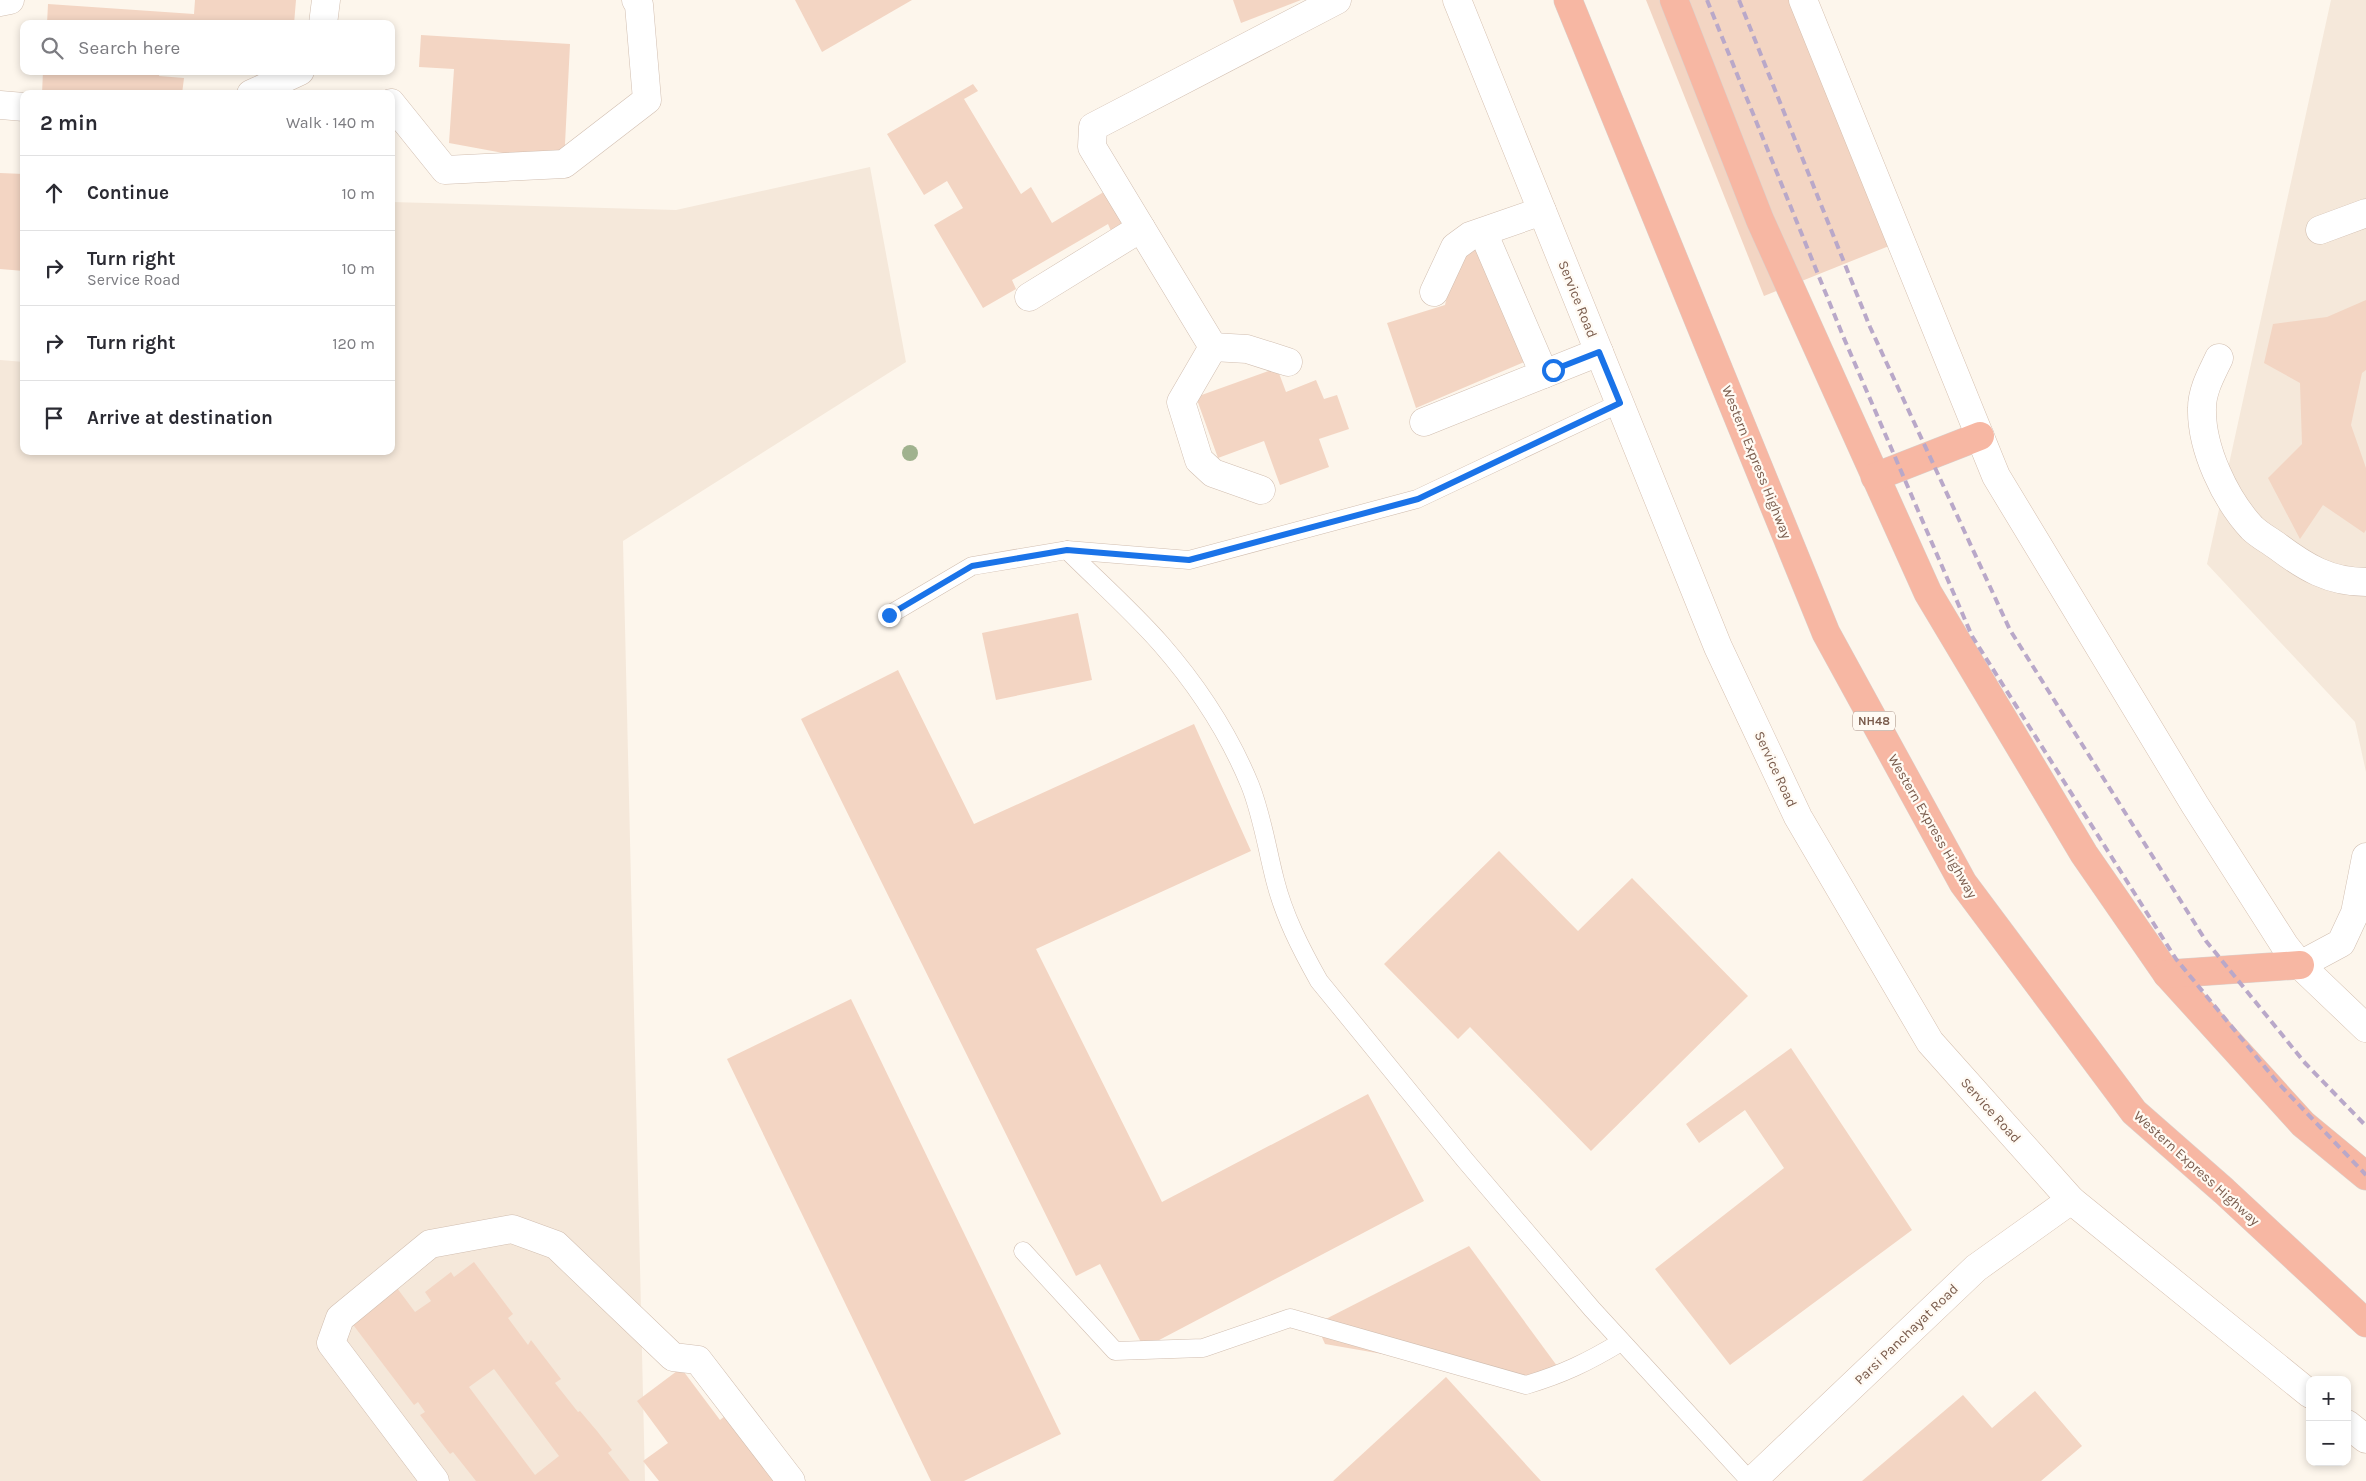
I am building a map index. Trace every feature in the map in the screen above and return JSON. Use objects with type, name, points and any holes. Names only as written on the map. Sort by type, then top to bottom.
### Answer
[{"type":"highway","name":"Western Express Highway","points":[[1568,0],[1826,633],[1962,883],[2134,1112],[2224,1191],[2366,1323]]},
{"type":"highway","points":[[1674,0],[1760,220],[1928,593],[2084,854],[2167,974],[2303,1124],[2366,1176]]},
{"type":"highway","points":[[1875,477],[1980,436]]},
{"type":"highway","points":[[2167,974],[2300,965]]},
{"type":"street","points":[[0,2],[10,0]]},
{"type":"street","points":[[324,20],[326,0]]},
{"type":"street","points":[[395,108],[445,170],[564,164],[647,100],[640,5],[636,0]]},
{"type":"street","points":[[1213,347],[1092,147],[1093,127],[1337,0]]},
{"type":"street","name":"Service Road","points":[[1457,0],[1718,647],[1798,817],[1930,1042],[2071,1200],[2306,1391]]},
{"type":"street","points":[[1803,0],[1996,476],[2195,806],[2285,946],[2300,965],[2366,1028]]},
{"type":"street","points":[[260,90],[291,75]]},
{"type":"street","points":[[0,105],[20,107]]},
{"type":"street","points":[[1434,292],[1455,247],[1470,236],[1542,211]]},
{"type":"street","points":[[2320,230],[2366,213]]},
{"type":"street","points":[[1029,297],[1141,228]]},
{"type":"street","points":[[1483,232],[1544,374]]},
{"type":"street","points":[[1213,347],[1247,350],[1288,362]]},
{"type":"street","points":[[1213,347],[1181,402],[1199,460],[1213,473],[1261,490]]},
{"type":"street","points":[[1424,422],[1599,352]]},
{"type":"street","points":[[2219,358],[2205,390],[2202,406],[2203,423],[2217,472],[2232,501],[2253,529],[2309,569],[2348,582],[2366,582]]},
{"type":"street","points":[[2300,965],[2341,944],[2355,914],[2366,857]]},
{"type":"street","name":"Parsi Panchayat Road","points":[[1751,1481],[1976,1268],[2071,1200]]},
{"type":"street","points":[[435,1481],[331,1342],[340,1318],[430,1244],[512,1229],[556,1246],[673,1357],[698,1360],[791,1481]]},
{"type":"street","points":[[2351,1427],[2366,1439]]},
{"type":"lane","points":[[889,615],[972,566],[1067,550],[1189,560],[1418,499],[1620,403]]},
{"type":"lane","points":[[1067,550],[1160,644],[1195,689],[1228,740],[1250,785],[1276,882],[1291,925],[1302,951],[1319,981],[1465,1160],[1621,1342],[1751,1481]]},
{"type":"lane","points":[[1023,1251],[1114,1351],[1203,1348],[1290,1318],[1526,1385],[1563,1374],[1590,1361],[1621,1342]]},
{"type":"shaded area","points":[[2331,0],[2366,0],[2366,772],[2355,722],[2207,564]]},
{"type":"shaded area","points":[[870,167],[906,362],[623,541],[645,1481],[0,1481],[0,360],[20,362],[20,455],[395,455],[395,202],[676,210]]},
{"type":"building","points":[[195,0],[296,0],[294,20],[47,20],[48,4],[194,14]]},
{"type":"building","points":[[795,0],[912,0],[822,52]]},
{"type":"building","points":[[1233,0],[1301,0],[1241,23]]},
{"type":"building","points":[[1646,0],[1796,0],[1894,244],[1764,296]]},
{"type":"building","points":[[421,35],[570,44],[564,164],[449,143],[454,69],[419,67]]},
{"type":"building","points":[[43,75],[159,75],[184,78],[182,90],[42,90]]},
{"type":"building","points":[[973,84],[978,91],[964,99],[1021,194],[1031,187],[1052,223],[1107,190],[1126,222],[1111,231],[1108,224],[1012,280],[1016,289],[983,308],[934,225],[963,208],[947,181],[924,195],[887,134]]},
{"type":"building","points":[[0,173],[20,174],[20,271],[0,269]]},
{"type":"building","points":[[1478,243],[1531,359],[1416,408],[1387,323],[1445,305],[1457,254]]},
{"type":"building","points":[[2366,300],[2366,370],[2362,373],[2351,425],[2366,468],[2366,530],[2364,533],[2323,505],[2300,539],[2268,478],[2302,444],[2300,383],[2264,363],[2273,324],[2327,317]]},
{"type":"building","points":[[1277,368],[1286,392],[1316,380],[1324,399],[1337,395],[1349,429],[1319,439],[1329,467],[1280,485],[1264,441],[1218,458],[1196,397]]},
{"type":"building","points":[[1078,613],[1092,680],[996,700],[982,633]]},
{"type":"building","points":[[898,670],[974,824],[1194,724],[1251,851],[1036,949],[1162,1202],[1368,1094],[1424,1201],[1144,1348],[1100,1264],[1076,1276],[801,719]]},
{"type":"building","points":[[1499,851],[1578,931],[1632,878],[1748,996],[1591,1151],[1470,1027],[1458,1039],[1384,964]]},
{"type":"building","points":[[851,999],[1061,1434],[964,1481],[931,1481],[727,1059]]},
{"type":"building","points":[[1791,1048],[1912,1230],[1730,1365],[1655,1269],[1784,1168],[1745,1110],[1699,1143],[1686,1124]]},
{"type":"building","points":[[1469,1246],[1563,1374],[1554,1384],[1325,1344],[1316,1324]]},
{"type":"building","points":[[474,1262],[513,1314],[508,1318],[528,1345],[531,1340],[561,1379],[555,1383],[612,1450],[608,1453],[630,1481],[476,1481],[453,1452],[450,1454],[420,1415],[425,1412],[418,1402],[414,1405],[351,1322],[397,1288],[415,1312],[431,1301],[425,1292],[451,1272],[454,1277]],"holes":[[[494,1369],[559,1456],[535,1475],[469,1387]]]},
{"type":"building","points":[[681,1368],[720,1420],[731,1411],[783,1481],[659,1481],[643,1461],[668,1443],[637,1401]]},
{"type":"building","points":[[1446,1377],[1541,1481],[1333,1481]]},
{"type":"building","points":[[2035,1391],[2082,1446],[2041,1481],[1862,1481],[1963,1395],[1992,1428]]},
{"type":"railway","points":[[1707,0],[1843,336],[1972,636],[2176,959],[2278,1083],[2366,1175]]},
{"type":"railway","points":[[1739,0],[1870,327],[2010,630],[2206,941],[2305,1063],[2366,1126]]},
{"type":"route","points":[[889,615],[972,566],[1067,550],[1189,560],[1418,499],[1620,403],[1599,352],[1553,370]]}]
